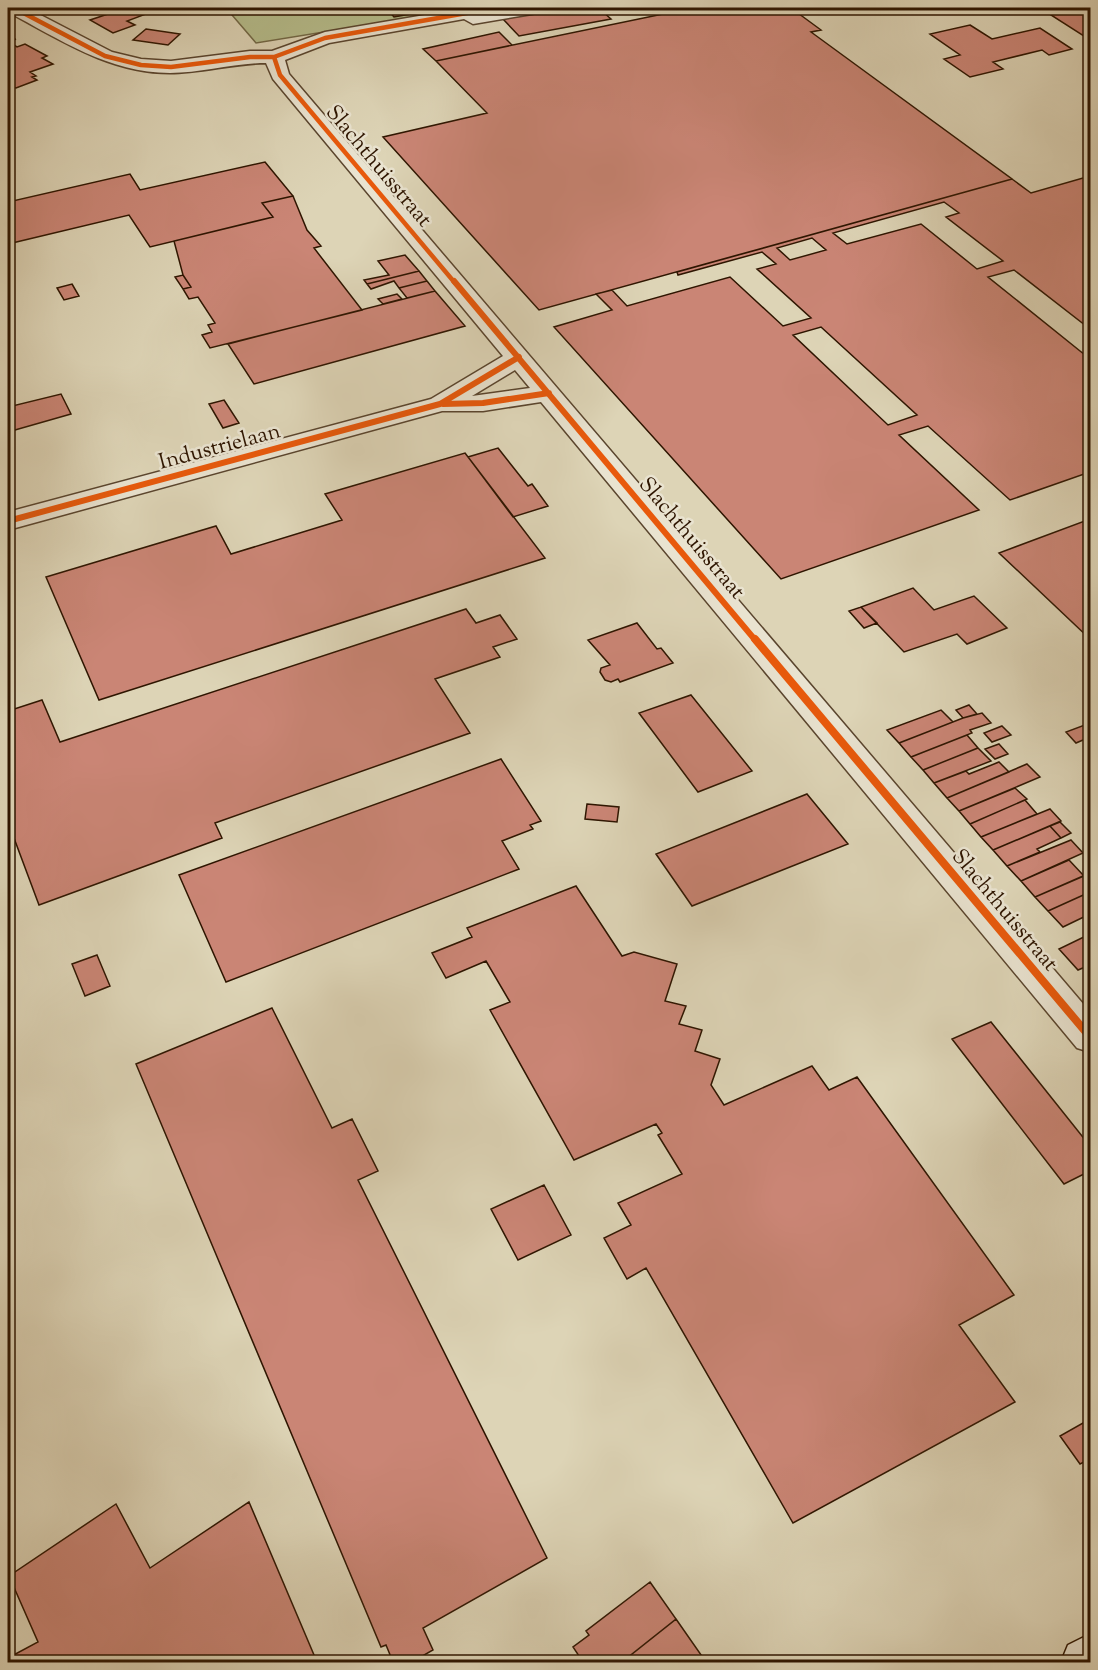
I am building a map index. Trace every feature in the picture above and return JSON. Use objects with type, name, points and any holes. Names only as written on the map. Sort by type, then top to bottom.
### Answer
[{"type":"street","points":[[14,8],[105,56],[141,65],[171,67],[249,57],[274,57],[325,38],[495,8]]},
{"type":"street","points":[[311,44],[330,44],[532,8]]},
{"type":"street","name":"Slachthuisstraat","points":[[274,57],[280,75],[1090,1037]]},
{"type":"street","name":"Industrielaan","points":[[440,404],[519,357]]},
{"type":"street","name":"Industrielaan","points":[[8,521],[440,404],[483,403],[549,393]]},
{"type":"street","points":[[1085,1662],[1090,1658]]},
{"type":"green space","points":[[226,8],[472,8],[256,43]]},
{"type":"building","points":[[126,8],[134,8],[146,14],[127,21],[135,25],[113,33],[90,20]]},
{"type":"building","points":[[386,8],[416,8],[406,9],[411,14],[394,17]]},
{"type":"building","points":[[565,8],[619,8],[602,11],[611,19],[519,36],[503,19]]},
{"type":"building","points":[[692,8],[778,8],[781,10],[791,8],[821,30],[811,32],[1012,179],[539,310],[383,137],[487,113],[436,61]]},
{"type":"building","points":[[1040,8],[1090,8],[1090,40]]},
{"type":"building","points":[[970,25],[992,39],[1040,28],[1072,49],[1049,55],[1042,50],[993,62],[1003,69],[970,77],[944,59],[960,55],[930,34]]},
{"type":"building","points":[[146,29],[180,34],[168,45],[133,40]]},
{"type":"building","points":[[499,32],[512,45],[436,61],[423,49]]},
{"type":"building","points":[[16,39],[9,42],[17,47],[25,44],[47,56],[42,58],[53,64],[30,72],[36,76],[32,77],[37,80],[16,88],[8,86],[8,42]]},
{"type":"building","points":[[265,162],[293,196],[262,203],[273,217],[150,247],[129,215],[8,244],[8,202],[130,174],[140,190]]},
{"type":"building","points":[[1090,176],[1090,329],[1014,270],[988,277],[1090,359],[1090,472],[1010,500],[928,426],[899,435],[979,510],[781,579],[554,327],[612,310],[596,294],[612,290],[627,306],[730,277],[783,326],[811,318],[757,269],[776,264],[762,252],[678,275],[677,272],[1012,179],[1031,193]],"holes":[[[944,202],[959,213],[946,217],[1003,261],[977,269],[921,224],[847,244],[833,233]],[[812,238],[826,250],[790,260],[777,248]],[[821,327],[917,415],[888,425],[793,335]]]},
{"type":"building","points":[[293,196],[307,230],[321,246],[314,248],[362,310],[210,348],[202,335],[212,332],[208,325],[215,323],[198,297],[189,299],[183,289],[191,287],[183,275],[174,241],[273,217],[262,203]]},
{"type":"building","points":[[405,255],[419,271],[367,284],[364,280],[389,275],[378,261]]},
{"type":"building","points":[[419,271],[427,281],[399,288],[394,281],[371,289],[367,284]]},
{"type":"building","points":[[183,275],[191,287],[183,289],[175,277]]},
{"type":"building","points":[[427,281],[435,291],[407,298],[399,288]]},
{"type":"building","points":[[72,284],[79,296],[64,300],[57,288]]},
{"type":"building","points":[[435,291],[465,326],[254,384],[228,344]]},
{"type":"building","points":[[397,294],[402,299],[383,304],[378,299]]},
{"type":"building","points":[[61,394],[71,414],[8,432],[8,407]]},
{"type":"building","points":[[224,400],[239,423],[223,428],[209,404]]},
{"type":"building","points":[[498,448],[528,486],[532,484],[548,506],[513,517],[468,457]]},
{"type":"building","points":[[465,453],[545,558],[99,700],[46,577],[216,526],[231,554],[342,520],[325,494]]},
{"type":"building","points":[[1090,519],[1090,639],[999,553]]},
{"type":"building","points":[[913,588],[934,610],[974,596],[1007,628],[967,644],[957,634],[904,652],[861,607]]},
{"type":"building","points":[[861,607],[877,623],[864,628],[849,611]]},
{"type":"building","points":[[466,609],[476,623],[500,615],[517,639],[493,647],[500,657],[435,679],[470,733],[215,823],[222,838],[39,905],[8,822],[8,711],[42,700],[60,742]]},
{"type":"building","points":[[637,623],[657,649],[661,648],[673,663],[620,682],[618,679],[611,682],[605,680],[600,672],[601,668],[610,665],[588,640]]},
{"type":"building","points":[[691,695],[752,771],[698,792],[639,713]]},
{"type":"building","points":[[969,705],[977,714],[963,718],[956,710]]},
{"type":"building","points":[[941,710],[953,722],[899,743],[887,730]]},
{"type":"building","points":[[982,713],[991,723],[911,757],[899,743],[963,718]]},
{"type":"building","points":[[1090,723],[1090,737],[1076,743],[1066,732]]},
{"type":"building","points":[[1002,726],[1011,735],[992,742],[984,733]]},
{"type":"building","points":[[967,735],[978,748],[923,770],[911,757]]},
{"type":"building","points":[[999,744],[1008,754],[995,759],[985,749]]},
{"type":"building","points":[[978,748],[991,761],[934,783],[923,770]]},
{"type":"building","points":[[501,759],[541,821],[530,825],[533,829],[502,841],[519,869],[226,982],[179,875]]},
{"type":"building","points":[[999,762],[1009,772],[947,798],[934,783],[966,771],[969,774]]},
{"type":"building","points":[[1027,764],[1040,777],[959,811],[947,798]]},
{"type":"building","points":[[1015,788],[1027,799],[970,824],[959,811]]},
{"type":"building","points":[[807,794],[848,844],[692,906],[656,854]]},
{"type":"building","points":[[1025,800],[1037,814],[981,837],[970,824]]},
{"type":"building","points":[[587,804],[619,807],[617,822],[585,819]]},
{"type":"building","points":[[1050,809],[1061,821],[993,850],[981,837]]},
{"type":"building","points":[[1060,822],[1071,833],[1061,838],[1050,826]]},
{"type":"building","points":[[1050,826],[1061,838],[1037,849],[1040,852],[1007,866],[993,850]]},
{"type":"building","points":[[1071,840],[1083,853],[1021,881],[1007,866]]},
{"type":"building","points":[[1069,860],[1084,876],[1035,897],[1021,881]]},
{"type":"building","points":[[1090,873],[1090,892],[1048,911],[1035,897]]},
{"type":"building","points":[[576,886],[622,956],[634,952],[677,964],[665,1001],[686,1006],[679,1024],[702,1030],[695,1051],[720,1059],[711,1085],[724,1105],[812,1066],[829,1090],[857,1077],[1014,1295],[959,1325],[1015,1402],[793,1523],[646,1268],[627,1279],[604,1238],[631,1225],[618,1203],[682,1174],[658,1135],[662,1133],[656,1124],[574,1160],[490,1010],[510,1002],[486,961],[446,978],[432,953],[472,937],[467,928]]},
{"type":"building","points":[[1090,892],[1090,914],[1063,927],[1048,911]]},
{"type":"building","points":[[1090,934],[1090,965],[1078,970],[1059,949]]},
{"type":"building","points":[[97,955],[110,986],[85,996],[72,964]]},
{"type":"building","points":[[272,1008],[332,1128],[352,1119],[378,1171],[358,1180],[547,1558],[423,1628],[433,1650],[412,1662],[393,1662],[386,1645],[381,1647],[136,1064]]},
{"type":"building","points":[[991,1022],[1090,1146],[1090,1171],[1064,1184],[952,1039]]},
{"type":"building","points":[[544,1185],[571,1235],[518,1260],[491,1209]]},
{"type":"building","points":[[1090,1419],[1090,1459],[1080,1464],[1060,1436]]},
{"type":"building","points":[[249,1502],[317,1662],[8,1662],[8,1658],[38,1642],[9,1576],[116,1504],[150,1568]]},
{"type":"building","points":[[650,1582],[676,1619],[622,1662],[607,1662],[605,1659],[601,1662],[583,1662],[573,1647],[589,1635],[586,1631]]},
{"type":"building","points":[[676,1619],[706,1662],[622,1662]]},
{"type":"cycle path","points":[[14,8],[105,56],[141,65],[171,67],[250,57],[274,57],[325,38],[495,8]]},
{"type":"cycle path","points":[[274,57],[280,75],[1090,1037]]},
{"type":"cycle path","points":[[8,521],[440,404],[519,357]]},
{"type":"cycle path","points":[[443,404],[483,403],[549,393]]}]
